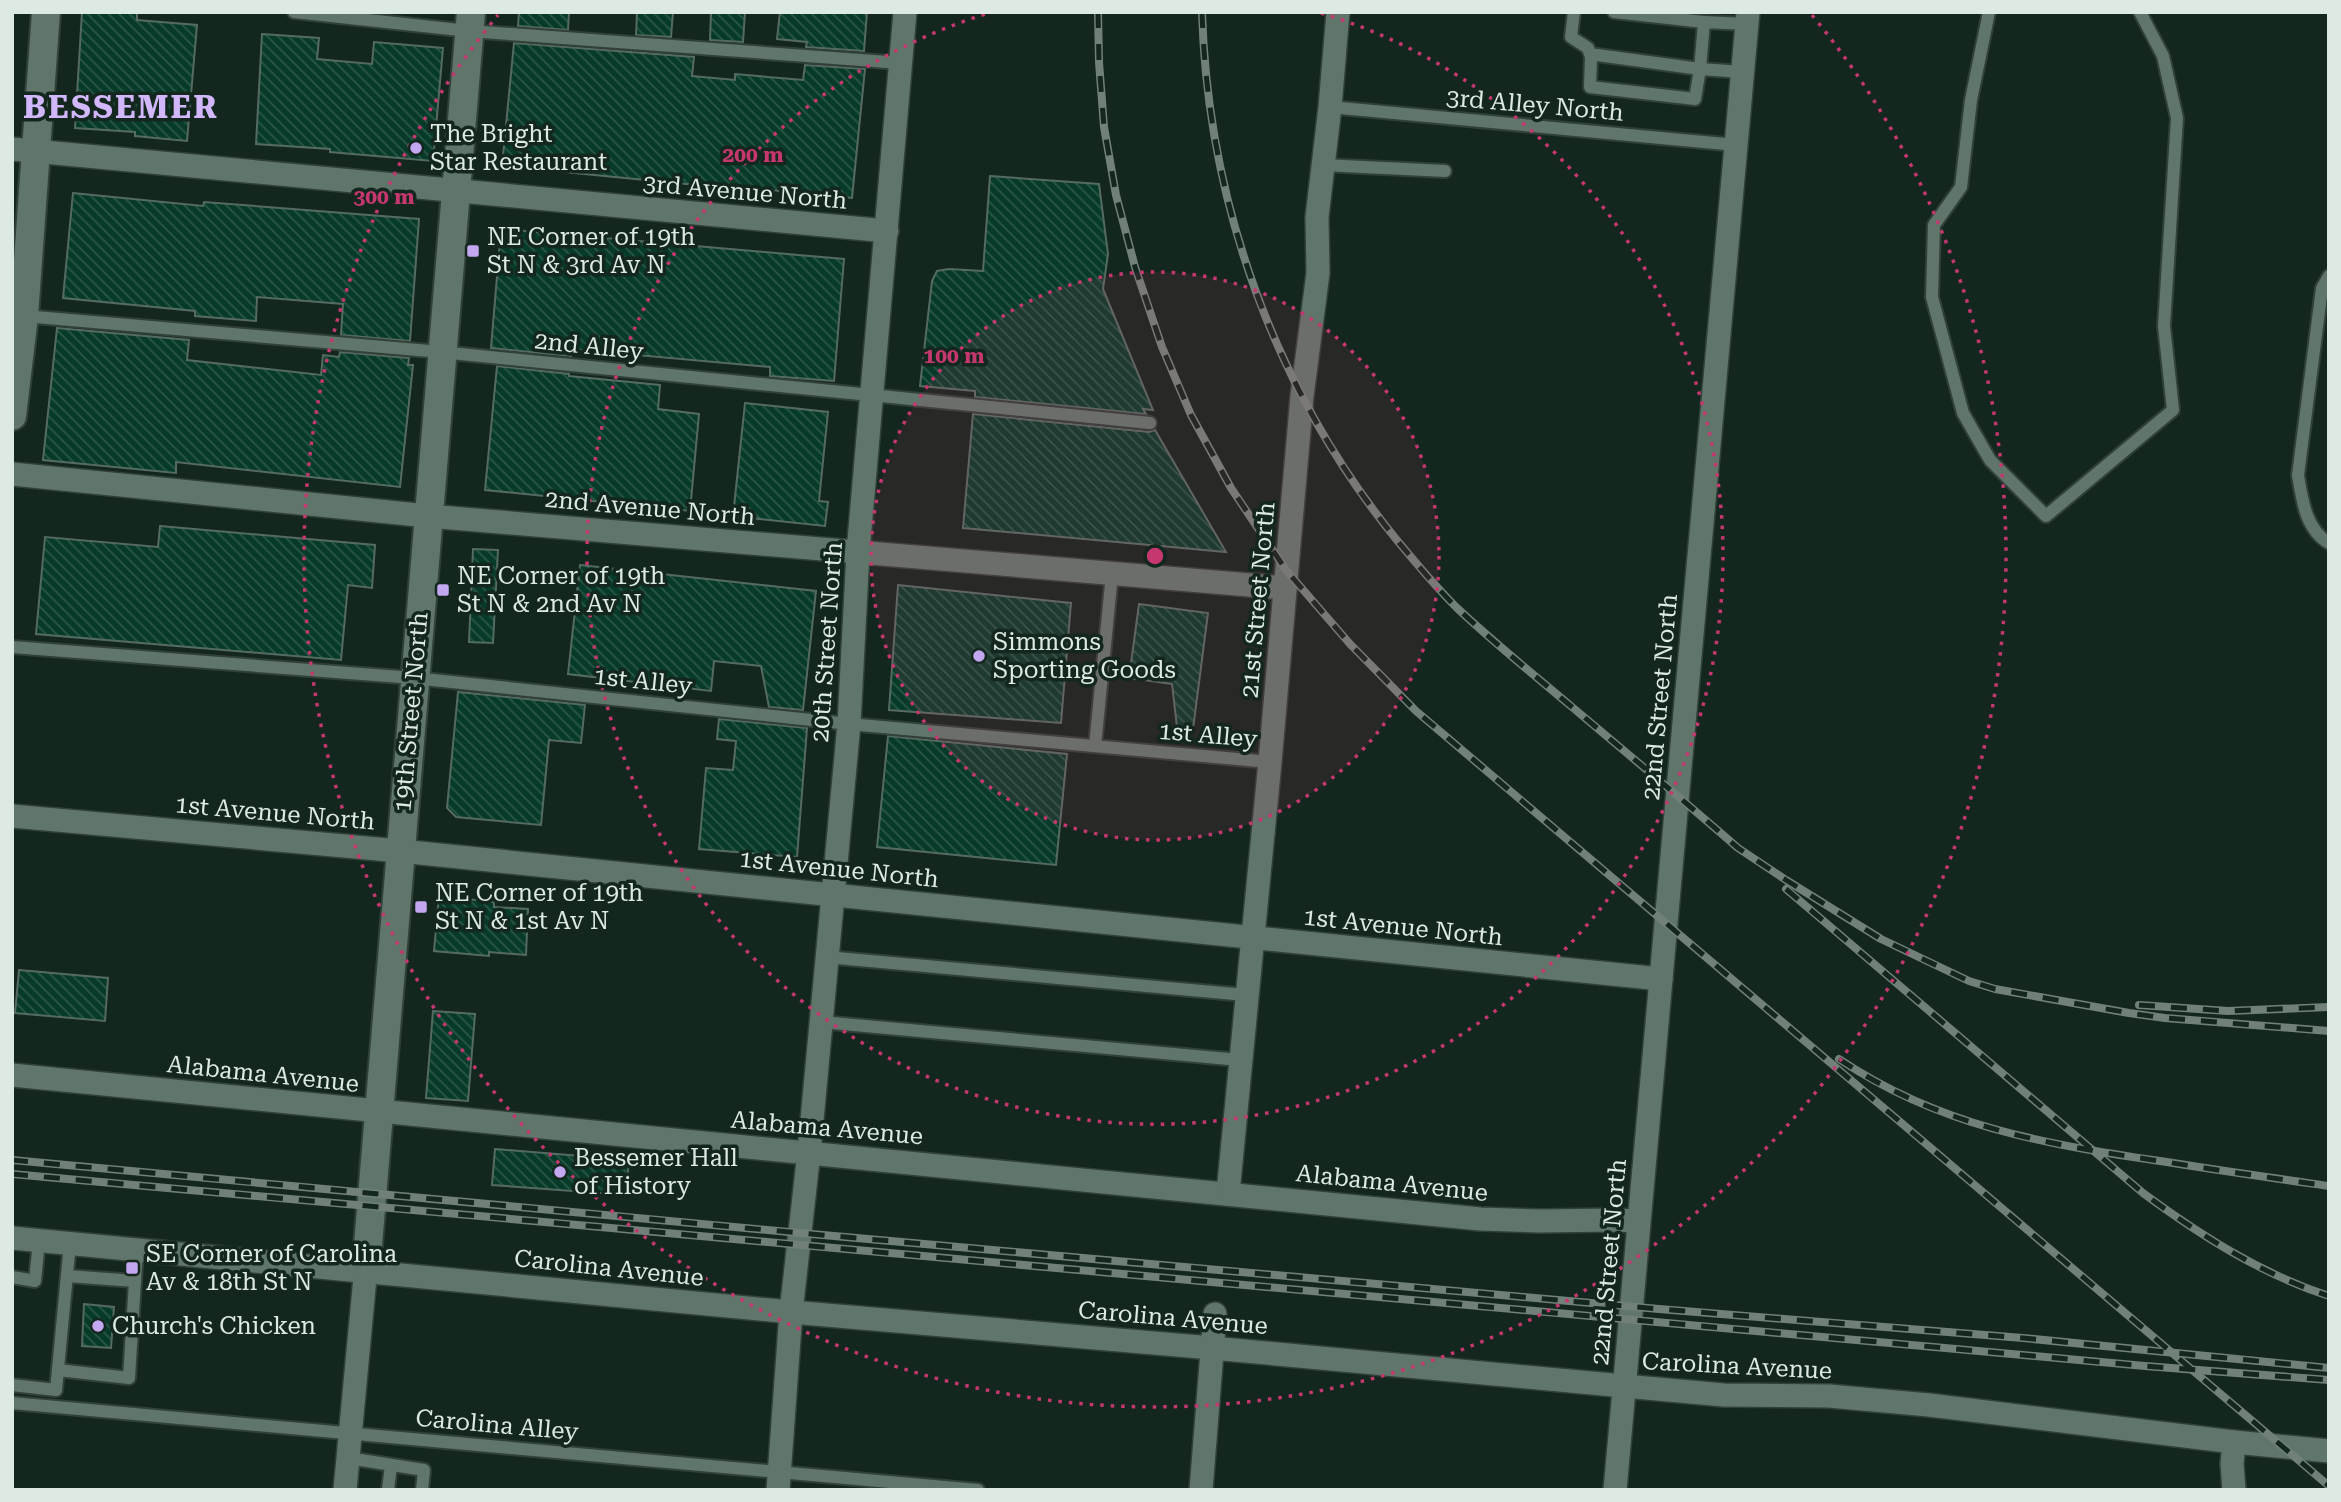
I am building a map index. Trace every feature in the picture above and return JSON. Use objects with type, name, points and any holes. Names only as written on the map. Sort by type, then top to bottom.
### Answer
[{"type":"street","points":[[12,416],[24,150],[46,12]]},
{"type":"street","name":"20th Street North","points":[[778,1481],[791,1312],[809,1152],[849,724],[858,552],[905,12]]},
{"type":"street","name":"21st Street North","points":[[1228,1193],[1302,396],[1318,273],[1317,217],[1338,12]]},
{"type":"street","name":"22nd Street North","points":[[1615,1490],[1747,18]]},
{"type":"street","name":"19th Street North","points":[[367,1258],[470,22]]},
{"type":"street","name":"3rd Avenue North","points":[[24,150],[887,231]]},
{"type":"street","name":"2nd Avenue North","points":[[12,474],[428,516],[1285,588]]},
{"type":"street","name":"1st Avenue North","points":[[12,816],[400,851],[1661,979]]},
{"type":"street","name":"Alabama Avenue","points":[[12,1075],[1480,1219],[1638,1221]]},
{"type":"street","name":"Carolina Avenue","points":[[12,1238],[137,1250],[367,1258],[791,1312],[1624,1387],[1724,1395],[1829,1396],[1929,1405],[2329,1451]]},
{"type":"street","points":[[345,1490],[367,1258]]},
{"type":"street","points":[[1201,1490],[1215,1314]]},
{"type":"street","points":[[2234,1442],[2234,1490]]},
{"type":"lane","points":[[1574,12],[1571,37],[1588,48],[1590,88],[1695,99],[1704,22]]},
{"type":"lane","points":[[1614,12],[1704,22],[1747,18]]},
{"type":"lane","points":[[1989,12],[1971,100],[1961,187],[1934,225],[1932,297],[1963,414],[1990,460],[2046,516],[2173,410],[2164,326],[2178,118],[2163,56],[2140,12]]},
{"type":"lane","points":[[301,13],[470,22],[901,62]]},
{"type":"lane","points":[[1590,54],[1742,72]]},
{"type":"lane","name":"3rd Alley North","points":[[1330,107],[1736,145]]},
{"type":"lane","points":[[1323,165],[1445,172]]},
{"type":"lane","points":[[2329,276],[2322,288],[2298,475],[2302,506],[2318,537],[2329,543]]},
{"type":"lane","name":"2nd Alley","points":[[18,315],[441,352],[1150,423]]},
{"type":"lane","points":[[1095,746],[1112,574]]},
{"type":"lane","name":"1st Alley","points":[[12,646],[414,678],[849,724],[1270,762]]},
{"type":"lane","points":[[826,957],[1247,995]]},
{"type":"lane","points":[[821,1022],[1240,1060]]},
{"type":"lane","points":[[12,1278],[35,1281],[39,1241]]},
{"type":"lane","points":[[12,1385],[56,1390],[70,1243]]},
{"type":"lane","points":[[58,1370],[129,1378],[137,1250]]},
{"type":"lane","points":[[67,1276],[135,1281]]},
{"type":"lane","name":"Carolina Alley","points":[[12,1403],[350,1433],[778,1481],[978,1490]]},
{"type":"lane","points":[[348,1458],[424,1470],[422,1490]]},
{"type":"lane","points":[[388,1490],[391,1465]]},
{"type":"building","points":[[82,12],[137,12],[137,20],[197,25],[187,141],[135,136],[135,132],[75,128]]},
{"type":"building","points":[[519,12],[569,12],[568,30],[518,26]]},
{"type":"building","points":[[637,12],[673,12],[671,37],[636,35]]},
{"type":"building","points":[[711,12],[745,12],[743,42],[710,40]]},
{"type":"building","points":[[780,12],[867,12],[864,51],[806,47],[807,42],[777,39]]},
{"type":"building","points":[[262,34],[319,38],[317,59],[372,64],[374,42],[443,48],[433,161],[256,144]]},
{"type":"building","points":[[514,43],[694,57],[692,76],[735,80],[735,74],[803,80],[805,65],[865,69],[852,198],[748,188],[725,194],[726,188],[502,166]]},
{"type":"building","points":[[990,176],[1099,184],[1108,254],[1103,289],[1153,410],[1143,409],[1146,414],[975,397],[975,391],[920,386],[932,281],[937,271],[983,271]]},
{"type":"building","points":[[73,193],[203,206],[204,202],[419,219],[410,341],[341,335],[343,304],[257,297],[256,321],[195,316],[195,311],[63,298]]},
{"type":"building","points":[[501,229],[844,259],[834,381],[770,376],[770,367],[571,349],[571,356],[491,348]]},
{"type":"building","points":[[57,328],[189,340],[187,360],[321,375],[323,355],[339,357],[340,352],[409,358],[408,365],[413,365],[400,487],[176,462],[176,473],[43,460]]},
{"type":"building","points":[[497,366],[660,385],[658,409],[699,414],[690,511],[485,490]]},
{"type":"building","points":[[745,403],[828,412],[819,501],[828,502],[825,526],[733,516]]},
{"type":"building","points":[[973,414],[1149,432],[1155,430],[1226,552],[963,528]]},
{"type":"building","points":[[160,526],[375,545],[372,588],[348,585],[341,660],[36,634],[45,537],[158,547]]},
{"type":"building","points":[[473,549],[498,550],[493,643],[469,642]]},
{"type":"building","points":[[580,565],[816,591],[803,710],[769,707],[761,666],[714,661],[711,691],[568,674]]},
{"type":"building","name":"Simmons Sporting Goods","points":[[898,585],[1071,603],[1061,723],[889,710]]},
{"type":"building","points":[[1139,604],[1208,613],[1193,729],[1177,727],[1172,684],[1129,678]]},
{"type":"building","points":[[458,692],[585,705],[581,743],[549,740],[541,825],[456,817],[447,808]]},
{"type":"building","points":[[719,719],[807,728],[797,857],[699,849],[706,768],[733,770],[736,741],[717,739]]},
{"type":"building","points":[[888,736],[1067,754],[1056,865],[877,847]]},
{"type":"building","points":[[439,896],[494,902],[494,907],[528,909],[526,955],[489,952],[489,956],[434,951]]},
{"type":"building","points":[[19,970],[108,978],[105,1021],[15,1013]]},
{"type":"building","points":[[433,1011],[475,1014],[468,1101],[426,1098]]},
{"type":"building","name":"Bessemer Hall of History","points":[[495,1149],[629,1160],[626,1195],[492,1185]]},
{"type":"building","name":"Church's Chicken","points":[[84,1304],[114,1307],[111,1348],[82,1346]]},
{"type":"railway","points":[[1098,12],[1104,127],[1116,195],[1135,267],[1162,347],[1191,415],[1231,488],[1286,570],[1350,644],[1416,711],[2329,1486]]},
{"type":"railway","points":[[1202,12],[1207,84],[1218,154],[1234,224],[1256,292],[1283,357],[1315,421],[1353,481],[1410,556],[1470,620],[1738,848],[1881,939],[1969,981],[1995,989],[2165,1018],[2329,1031]]},
{"type":"railway","points":[[1786,889],[2143,1193],[2187,1224],[2255,1265],[2329,1296]]},
{"type":"railway","points":[[2139,1005],[2228,1011],[2329,1007]]},
{"type":"railway","points":[[1839,1059],[1915,1101],[1994,1129],[2075,1147],[2329,1186]]},
{"type":"railway","points":[[12,1160],[800,1233],[1659,1309],[2023,1338],[2329,1368]]},
{"type":"railway","points":[[12,1174],[2145,1366],[2329,1380]]},
{"type":"place","name":"The Bright Star Restaurant","points":[[416,148]]},
{"type":"place","name":"NE Corner of 19th St N & 3rd Av N","points":[[473,251]]},
{"type":"place","name":"NE Corner of 19th St N & 2nd Av N","points":[[443,590]]},
{"type":"place","name":"Simmons Sporting Goods","points":[[979,656]]},
{"type":"place","name":"NE Corner of 19th St N & 1st Av N","points":[[421,907]]},
{"type":"place","name":"Bessemer Hall of History","points":[[560,1172]]},
{"type":"place","name":"SE Corner of Carolina Av & 18th St N","points":[[132,1268]]},
{"type":"place","name":"Church's Chicken","points":[[98,1326]]},
{"type":"district","name":"BESSEMER","points":[[121,107]]}]
